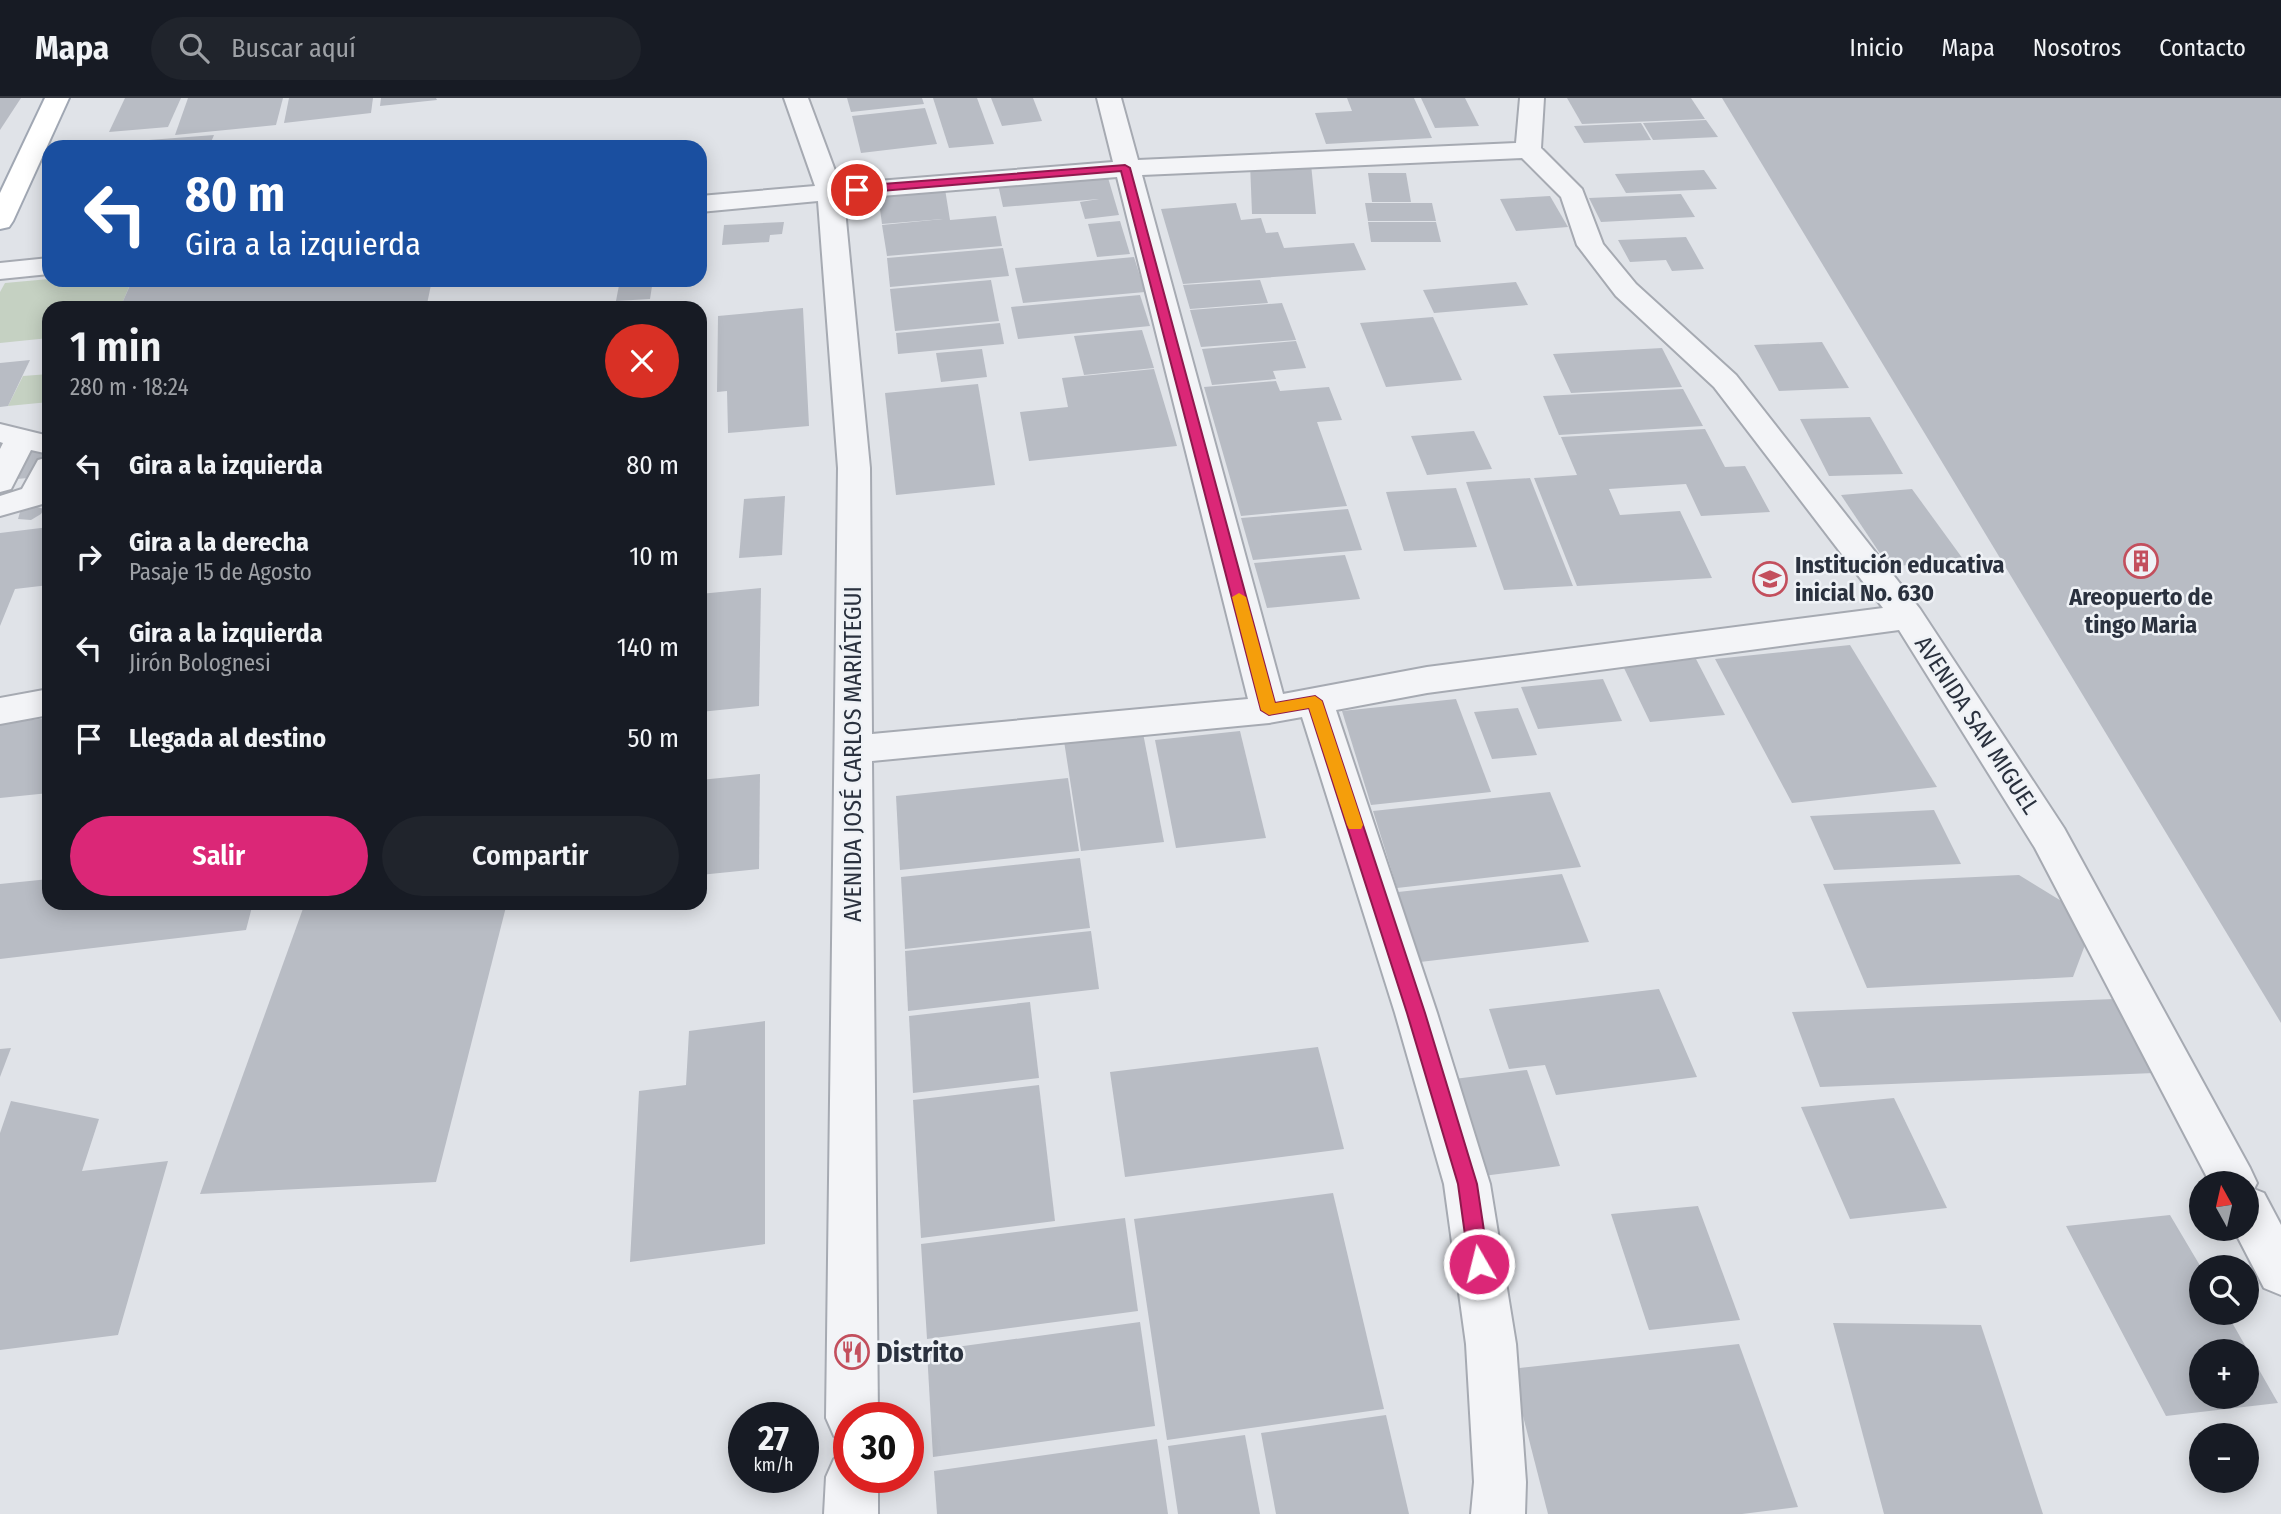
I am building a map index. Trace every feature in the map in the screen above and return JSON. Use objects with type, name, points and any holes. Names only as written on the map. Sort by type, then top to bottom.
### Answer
[{"type":"main road","points":[[0,221],[57,98]]},
{"type":"street","name":"AVENIDA JOSÉ CARLOS MARIÁTEGUI","points":[[796,98],[830,192],[854,468],[852,1402]]},
{"type":"street","points":[[1109,98],[1125,168],[1269,710]]},
{"type":"street","points":[[707,203],[1125,168],[1345,154],[1528,150],[1532,98]]},
{"type":"street","name":"AVENIDA SAN MIGUEL","points":[[1528,150],[1573,195],[1590,245],[1626,290],[1725,381],[1908,617],[2050,839],[2228,1171]]},
{"type":"street","points":[[0,271],[42,267]]},
{"type":"street","points":[[0,482],[23,438]]},
{"type":"street","points":[[0,506],[36,496],[42,483]]},
{"type":"street","points":[[853,749],[1269,710],[1427,680],[1908,617]]},
{"type":"street","points":[[1315,701],[1468,1184],[1491,1344],[1500,1482],[1498,1514]]},
{"type":"street","points":[[0,711],[42,703]]},
{"type":"street","points":[[2259,1231],[2281,1272]]},
{"type":"street","points":[[851,1514],[852,1493]]},
{"type":"green space","points":[[42,280],[42,287],[129,287],[123,301],[42,301],[42,339],[0,343],[0,292],[5,283]]},
{"type":"green space","points":[[42,375],[42,403],[8,406],[23,376]]},
{"type":"building","points":[[0,98],[21,98],[0,130]]},
{"type":"building","points":[[125,98],[181,98],[168,127],[109,132]]},
{"type":"building","points":[[188,98],[283,98],[276,125],[175,135]]},
{"type":"building","points":[[289,98],[373,98],[371,113],[284,123]]},
{"type":"building","points":[[381,98],[436,98],[437,100],[380,106]]},
{"type":"building","points":[[847,98],[922,98],[924,104],[851,112]]},
{"type":"building","points":[[933,98],[977,98],[994,144],[949,148]]},
{"type":"building","points":[[991,98],[1033,98],[1042,121],[1002,126]]},
{"type":"building","points":[[1347,98],[1414,98],[1432,138],[1326,144],[1315,113],[1352,111]]},
{"type":"building","points":[[1421,98],[1465,98],[1479,126],[1435,128]]},
{"type":"building","points":[[1567,98],[1691,98],[1705,119],[1582,124]]},
{"type":"building","name":"Areopuerto de tingo Maria","points":[[1722,98],[2281,98],[2281,1023]]},
{"type":"building","points":[[925,108],[937,144],[861,153],[852,116]]},
{"type":"building","points":[[1706,120],[1718,137],[1653,140],[1643,123]]},
{"type":"building","points":[[1641,123],[1651,140],[1584,143],[1574,126]]},
{"type":"building","points":[[214,135],[212,140],[149,140]]},
{"type":"building","points":[[1250,163],[1311,164],[1316,214],[1252,214]]},
{"type":"building","points":[[1704,170],[1717,189],[1626,193],[1615,174]]},
{"type":"building","points":[[1106,171],[1119,215],[1085,219],[1080,202],[1099,199],[1003,207],[997,180]]},
{"type":"building","points":[[1368,173],[1406,173],[1411,202],[1372,202]]},
{"type":"building","points":[[945,189],[950,220],[996,216],[1002,246],[887,256],[882,225],[943,219],[882,224],[878,194]]},
{"type":"building","points":[[1681,194],[1695,217],[1601,222],[1589,198]]},
{"type":"building","points":[[1550,196],[1568,227],[1516,231],[1500,199]]},
{"type":"building","points":[[1236,203],[1241,220],[1261,218],[1266,233],[1278,232],[1284,248],[1354,243],[1366,270],[1183,284],[1161,209]]},
{"type":"building","points":[[1365,203],[1432,203],[1436,221],[1368,221]]},
{"type":"building","points":[[1120,221],[1130,254],[1097,257],[1088,224]]},
{"type":"building","points":[[784,222],[782,234],[770,235],[769,242],[722,245],[724,225]]},
{"type":"building","points":[[1368,222],[1436,222],[1441,242],[1371,242]]},
{"type":"building","points":[[1686,237],[1704,269],[1672,271],[1666,260],[1630,262],[1618,240]]},
{"type":"building","points":[[1003,248],[1009,276],[890,287],[887,258]]},
{"type":"building","points":[[1134,257],[1145,292],[1023,303],[1015,268]]},
{"type":"building","points":[[991,280],[999,321],[895,331],[890,289]]},
{"type":"building","points":[[1260,280],[1268,303],[1190,309],[1183,285]]},
{"type":"building","points":[[1516,282],[1528,305],[1434,313],[1423,290]]},
{"type":"building","points":[[129,287],[431,287],[428,301],[123,301]]},
{"type":"building","points":[[619,287],[652,287],[650,299],[616,301]]},
{"type":"building","points":[[1140,295],[1150,326],[1018,339],[1011,307]]},
{"type":"building","points":[[1282,303],[1296,340],[1201,347],[1190,310]]},
{"type":"building","points":[[803,308],[809,426],[728,433],[727,391],[717,392],[718,316]]},
{"type":"building","points":[[1433,317],[1462,380],[1386,387],[1360,323]]},
{"type":"building","points":[[1000,323],[1004,344],[898,354],[896,333]]},
{"type":"building","points":[[1142,330],[1154,368],[1084,375],[1074,336]]},
{"type":"building","points":[[1296,341],[1306,368],[1273,371],[1276,379],[1212,385],[1202,349]]},
{"type":"building","points":[[1822,342],[1849,388],[1779,391],[1754,345]]},
{"type":"building","points":[[1662,348],[1682,387],[1571,393],[1553,354]]},
{"type":"building","points":[[982,349],[987,377],[941,382],[936,353]]},
{"type":"building","points":[[30,360],[8,406],[0,407],[0,363]]},
{"type":"building","points":[[1154,369],[1177,446],[1029,461],[1020,412],[1068,407],[1062,378]]},
{"type":"building","points":[[1276,381],[1280,391],[1329,387],[1342,420],[1317,422],[1347,506],[1241,516],[1204,387]]},
{"type":"building","points":[[978,384],[995,485],[896,495],[885,393]]},
{"type":"building","points":[[1683,389],[1703,426],[1559,435],[1543,396]]},
{"type":"building","points":[[1870,417],[1903,474],[1829,476],[1800,419]]},
{"type":"building","points":[[1705,429],[1725,467],[1745,466],[1770,512],[1701,516],[1686,484],[1609,489],[1620,515],[1680,511],[1712,578],[1577,586],[1534,478],[1577,475],[1561,437]]},
{"type":"building","points":[[1474,431],[1492,469],[1427,475],[1411,436]]},
{"type":"building","points":[[38,432],[32,446],[42,445],[42,477],[17,479],[10,494],[0,495],[0,436]]},
{"type":"building","points":[[1530,478],[1573,586],[1504,590],[1466,482]]},
{"type":"building","points":[[1456,488],[1477,547],[1404,551],[1386,492]]},
{"type":"building","points":[[1912,489],[1963,559],[1889,567],[1841,495]]},
{"type":"building","points":[[785,496],[782,555],[739,558],[744,499]]},
{"type":"building","points":[[34,506],[42,508],[41,514],[31,520],[18,519],[20,512]]},
{"type":"building","points":[[1348,509],[1362,550],[1253,560],[1241,518]]},
{"type":"building","points":[[42,528],[42,586],[15,589],[0,626],[0,533]]},
{"type":"building","points":[[1345,555],[1360,599],[1267,608],[1254,563]]},
{"type":"building","points":[[761,588],[759,706],[707,711],[707,593]]},
{"type":"building","points":[[1850,645],[1937,787],[1792,803],[1715,659]]},
{"type":"building","points":[[1696,659],[1725,715],[1650,722],[1623,666]]},
{"type":"building","points":[[1603,679],[1622,721],[1538,729],[1521,687]]},
{"type":"building","points":[[1456,699],[1491,792],[1371,805],[1342,711]]},
{"type":"building","points":[[1518,708],[1537,755],[1492,759],[1474,712]]},
{"type":"building","points":[[42,719],[42,794],[0,798],[0,723]]},
{"type":"building","points":[[1240,731],[1266,838],[1176,848],[1155,740]]},
{"type":"building","points":[[1143,733],[1164,842],[1081,851],[1064,741]]},
{"type":"building","points":[[760,774],[759,869],[707,874],[707,779]]},
{"type":"building","points":[[1068,778],[1079,851],[900,870],[896,796]]},
{"type":"building","points":[[1550,792],[1581,867],[1397,888],[1373,811]]},
{"type":"building","points":[[1934,810],[1961,864],[1834,870],[1810,816]]},
{"type":"building","points":[[1080,858],[1090,928],[905,949],[901,877]]},
{"type":"building","points":[[1562,874],[1589,942],[1420,962],[1398,892]]},
{"type":"building","points":[[2019,875],[2094,921],[2073,977],[1867,988],[1823,884]]},
{"type":"building","points":[[42,880],[42,910],[251,910],[246,930],[0,959],[0,884]]},
{"type":"building","points":[[302,910],[505,910],[436,1182],[200,1194]]},
{"type":"building","points":[[1091,931],[1099,989],[908,1011],[905,951]]},
{"type":"building","points":[[1659,989],[1697,1077],[1556,1095],[1545,1065],[1509,1069],[1489,1009]]},
{"type":"building","points":[[2114,999],[2154,1073],[1820,1087],[1792,1012]]},
{"type":"building","points":[[1030,1002],[1039,1078],[913,1093],[909,1016]]},
{"type":"building","points":[[765,1021],[765,1244],[630,1262],[639,1091],[686,1085],[689,1031]]},
{"type":"building","points":[[1318,1047],[1344,1149],[1125,1177],[1110,1072]]},
{"type":"building","points":[[11,1048],[0,1077],[0,1049]]},
{"type":"building","points":[[1527,1070],[1560,1166],[1475,1177],[1446,1080]]},
{"type":"building","points":[[1039,1085],[1055,1221],[921,1238],[913,1100]]},
{"type":"building","points":[[1894,1098],[1947,1208],[1850,1219],[1801,1107]]},
{"type":"building","points":[[11,1101],[99,1119],[82,1171],[168,1161],[118,1335],[0,1350],[0,1133]]},
{"type":"building","points":[[1333,1193],[1384,1409],[1167,1440],[1134,1219]]},
{"type":"building","points":[[1698,1206],[1740,1320],[1649,1330],[1611,1214]]},
{"type":"building","points":[[2170,1215],[2194,1255],[2189,1255],[2189,1325],[2233,1325],[2241,1339],[2189,1339],[2189,1409],[2226,1409],[2166,1416],[2066,1226]]},
{"type":"building","points":[[1125,1218],[1138,1311],[927,1339],[921,1244]]},
{"type":"building","points":[[1140,1322],[1155,1426],[933,1457],[927,1351]]},
{"type":"building","points":[[1833,1323],[1981,1325],[2043,1514],[1884,1514]]},
{"type":"building","points":[[1739,1344],[1798,1507],[1742,1514],[1548,1514],[1511,1369]]},
{"type":"building","points":[[2259,1370],[2278,1403],[2259,1405]]},
{"type":"building","points":[[1386,1415],[1409,1514],[1276,1514],[1261,1433]]},
{"type":"building","points":[[1245,1435],[1260,1514],[1178,1514],[1168,1446]]},
{"type":"building","points":[[1157,1439],[1168,1514],[937,1514],[934,1471]]},
{"type":"slow traffic","points":[[1239,597],[1269,710],[1315,701],[1355,825]]},
{"type":"place","name":"Areopuerto de tingo Maria","points":[[2141,561]]},
{"type":"place","name":"Institución educativa inicial No. 630","points":[[1770,579]]},
{"type":"place","name":"Distrito","points":[[852,1352]]},
{"type":"route","points":[[857,190],[1125,168],[1269,710],[1315,701],[1468,1184],[1479,1264]]}]
